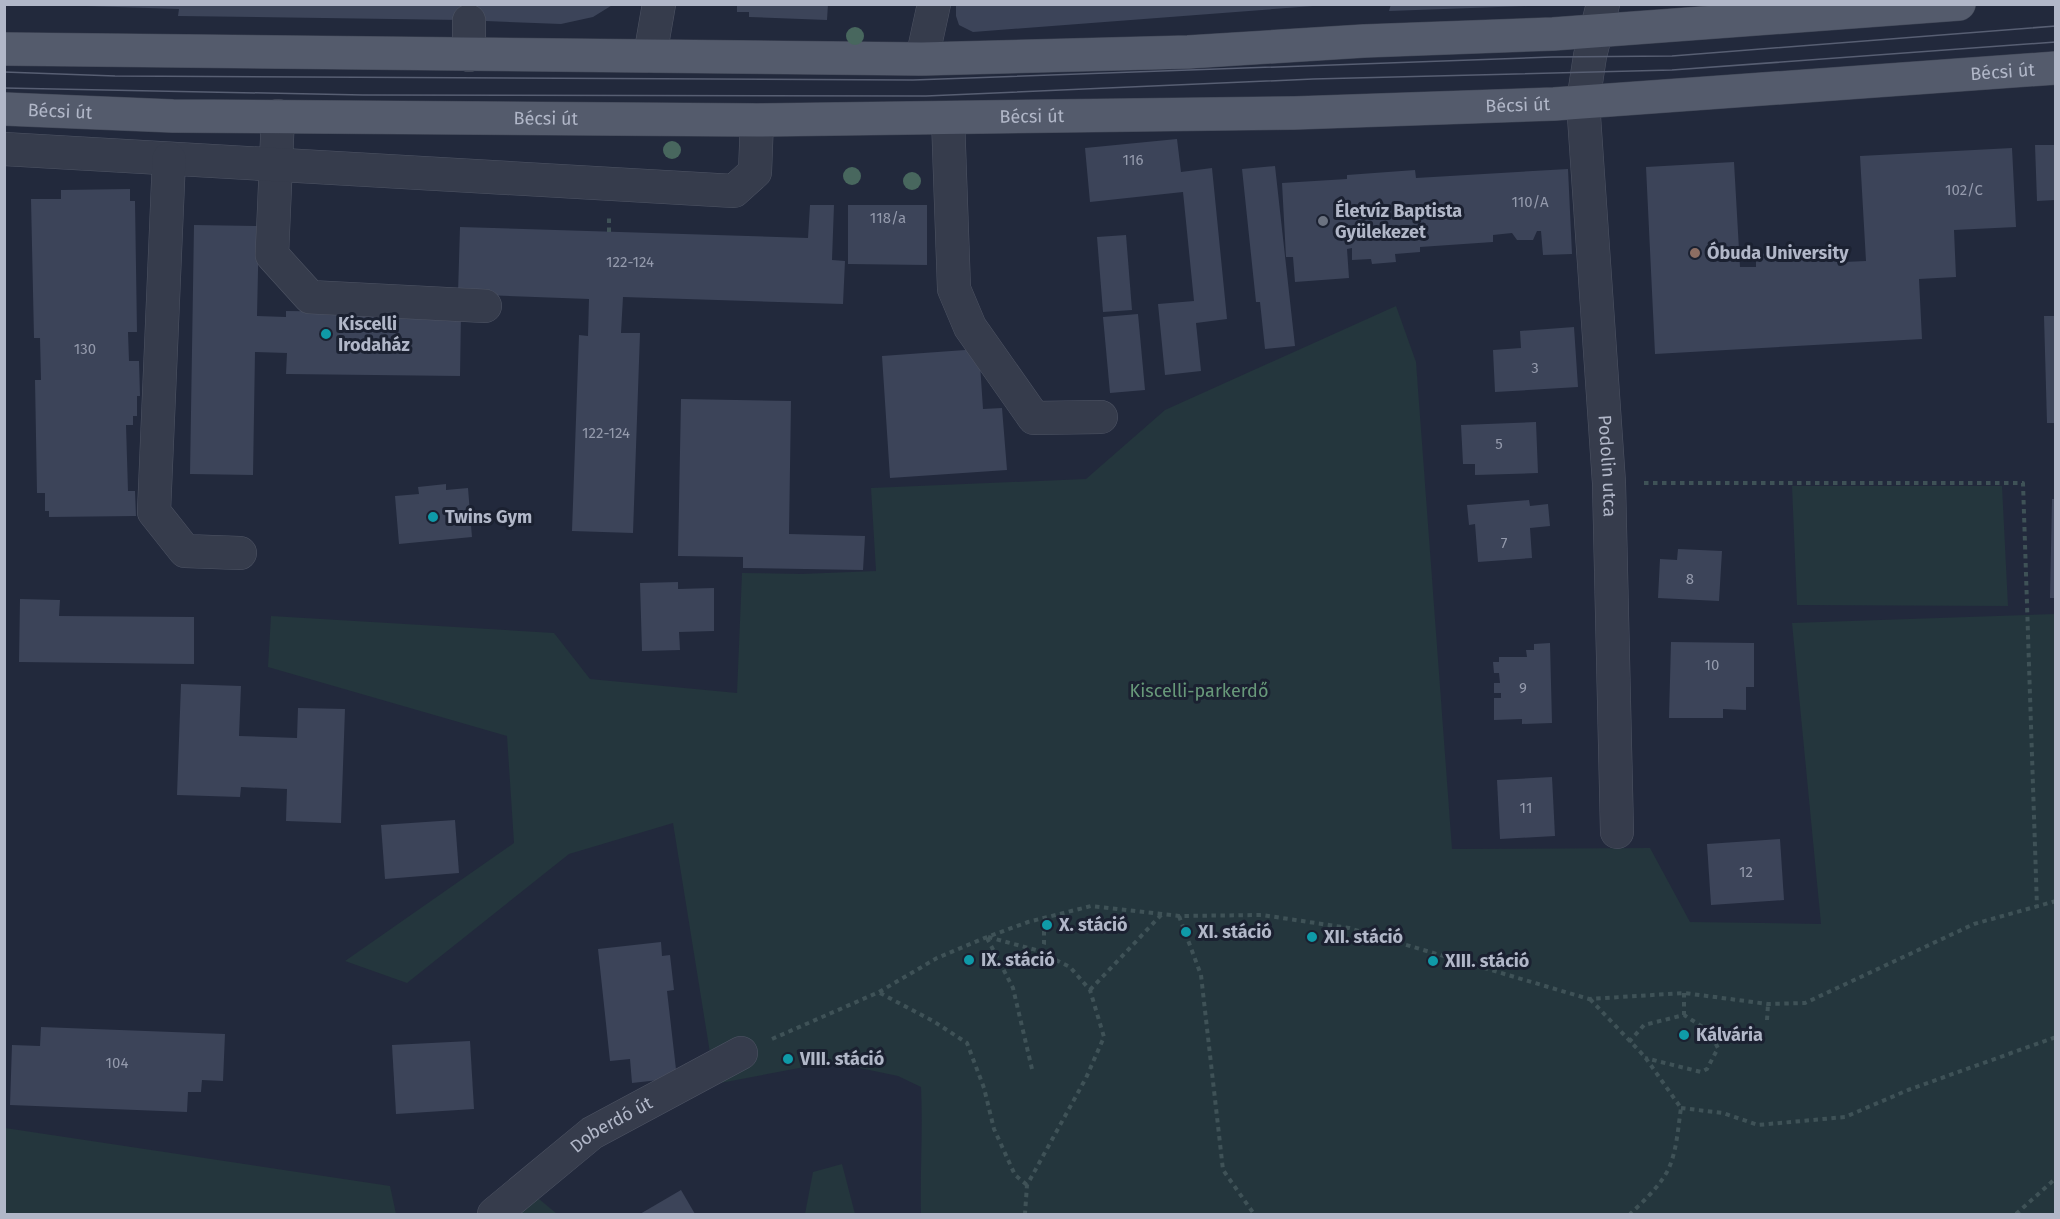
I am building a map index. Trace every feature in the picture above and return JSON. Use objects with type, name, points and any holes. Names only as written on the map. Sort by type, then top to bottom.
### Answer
[{"type":"main road","points":[[4,49],[922,59],[1188,52],[1599,18],[1959,4]]},
{"type":"main road","name":"Bécsi út","points":[[4,109],[173,116],[757,120],[1294,113],[1583,102],[2055,68]]},
{"type":"street","points":[[650,56],[659,4]]},
{"type":"street","points":[[922,59],[934,4]]},
{"type":"street","name":"Podolin utca","points":[[1599,18],[1583,102],[1609,483],[1617,832]]},
{"type":"street","points":[[469,55],[470,21]]},
{"type":"street","points":[[278,116],[272,255],[310,297],[485,306]]},
{"type":"street","points":[[948,118],[954,289],[970,327],[1034,418],[1101,417]]},
{"type":"street","points":[[4,150],[734,191],[755,171],[757,120]]},
{"type":"street","points":[[169,159],[154,512],[185,551],[240,553]]},
{"type":"street","name":"Doberdó út","points":[[494,1215],[592,1133],[741,1053]]},
{"type":"path","points":[[1609,483],[2023,483],[2037,906]]},
{"type":"path","points":[[741,1053],[879,992],[937,958],[987,937],[1044,918],[1091,906],[1179,916],[1263,915],[1349,928],[1589,999],[1684,993],[1768,1004],[1805,1003],[1974,924],[2055,901]]},
{"type":"path","points":[[1090,990],[1163,913]]},
{"type":"path","points":[[1179,916],[1201,975],[1223,1170],[1254,1215]]},
{"type":"path","points":[[1041,953],[1044,944],[1044,918]]},
{"type":"path","points":[[987,937],[1041,953],[1070,967],[1090,990],[1104,1037],[1086,1078],[1027,1185],[1025,1215]]},
{"type":"path","points":[[987,937],[1013,988],[1032,1069]]},
{"type":"path","points":[[879,992],[933,1021],[967,1043],[984,1088],[994,1129],[1015,1175],[1027,1185]]},
{"type":"path","points":[[1684,993],[1684,1016]]},
{"type":"path","points":[[1589,999],[1645,1057],[1681,1108],[1676,1143],[1668,1169],[1645,1200],[1630,1215]]},
{"type":"path","points":[[1767,1020],[1768,1004]]},
{"type":"path","points":[[1629,1042],[1644,1025],[1684,1016],[1709,1031],[1718,1048],[1707,1069],[1701,1072],[1645,1057]]},
{"type":"path","points":[[1681,1108],[1723,1113],[1758,1125],[1845,1117],[1908,1090],[2055,1037]]},
{"type":"path","points":[[2016,1215],[2055,1178]]},
{"type":"green space","name":"Kiscelli-parkerdő","points":[[1396,306],[1416,362],[1452,849],[1650,848],[1690,922],[1821,924],[1792,623],[2055,614],[2055,1214],[921,1214],[921,1087],[898,1076],[831,1062],[715,1084],[673,823],[569,854],[407,983],[345,961],[514,843],[507,736],[268,667],[271,616],[554,633],[590,679],[737,693],[742,573],[801,574],[876,571],[871,488],[1086,479],[1165,410]]},
{"type":"green space","points":[[1792,486],[2002,486],[2008,606],[1797,605]]},
{"type":"green space","points":[[5,1128],[390,1186],[396,1214],[5,1214]]},
{"type":"green space","points":[[842,1164],[855,1214],[805,1214],[813,1172]]},
{"type":"green space","points":[[533,1194],[557,1214],[515,1214]]},
{"type":"building","points":[[86,4],[614,4],[593,17],[561,24],[461,20],[178,16],[179,9],[86,6]]},
{"type":"building","points":[[737,4],[828,4],[827,20],[749,17],[749,12],[737,12]]},
{"type":"building","points":[[956,4],[1313,4],[1313,6],[973,32],[959,25]]},
{"type":"building","points":[[1391,4],[1527,4],[1528,6],[1389,11]]},
{"type":"building","points":[[1177,139],[1181,172],[1212,168],[1227,319],[1196,323],[1201,371],[1165,375],[1158,304],[1194,301],[1183,192],[1090,202],[1085,148]]},
{"type":"building","points":[[2035,145],[2055,145],[2055,200],[2037,201]]},
{"type":"building","name":"Óbuda University","points":[[2012,148],[2016,227],[1954,230],[1956,277],[1919,279],[1922,339],[1655,354],[1646,167],[1734,162],[1740,267],[1756,267],[1756,254],[1844,249],[1844,262],[1866,261],[1860,156]]},
{"type":"building","points":[[1275,166],[1295,346],[1265,349],[1260,302],[1256,302],[1242,169]]},
{"type":"building","points":[[1568,169],[1572,254],[1543,255],[1541,231],[1537,231],[1533,240],[1517,240],[1512,233],[1493,235],[1493,242],[1420,247],[1420,252],[1395,254],[1396,262],[1372,264],[1371,259],[1352,260],[1352,248],[1347,249],[1349,278],[1295,282],[1293,257],[1286,257],[1282,183],[1347,179],[1347,175],[1415,170],[1416,178]]},
{"type":"building","points":[[130,189],[130,201],[135,201],[137,332],[128,332],[129,361],[139,361],[140,396],[137,396],[137,416],[133,416],[133,425],[126,425],[128,491],[135,491],[136,516],[49,517],[49,511],[45,511],[45,493],[37,493],[35,380],[41,380],[40,338],[34,338],[31,199],[61,199],[61,190]]},
{"type":"building","points":[[810,205],[834,205],[832,260],[845,261],[843,304],[623,297],[621,333],[640,333],[633,533],[572,531],[579,335],[588,336],[589,299],[458,294],[460,227],[808,238]]},
{"type":"building","points":[[848,205],[927,205],[927,265],[848,264]]},
{"type":"building","name":"Kiscelli Irodaház","points":[[194,225],[259,226],[257,316],[286,317],[286,311],[461,313],[460,376],[286,374],[287,353],[255,352],[253,475],[190,474]]},
{"type":"building","points":[[1126,235],[1132,310],[1103,312],[1097,237]]},
{"type":"building","points":[[1138,314],[1145,390],[1110,393],[1103,317]]},
{"type":"building","points":[[2044,316],[2055,316],[2055,423],[2047,423]]},
{"type":"building","points":[[1574,327],[1578,387],[1495,392],[1493,350],[1521,348],[1520,331]]},
{"type":"building","points":[[979,349],[983,409],[1002,408],[1007,470],[890,478],[882,356]]},
{"type":"building","points":[[681,399],[791,401],[789,534],[865,536],[863,570],[743,568],[743,557],[678,556]]},
{"type":"building","points":[[1536,422],[1538,473],[1475,475],[1475,464],[1463,464],[1461,425]]},
{"type":"building","name":"Twins Gym","points":[[446,484],[446,490],[468,488],[472,537],[399,544],[395,496],[419,494],[418,487]]},
{"type":"building","points":[[2052,499],[2055,499],[2055,598],[2050,598]]},
{"type":"building","points":[[1529,500],[1530,506],[1548,504],[1550,526],[1530,528],[1532,558],[1478,562],[1475,524],[1469,525],[1467,505]]},
{"type":"building","points":[[1678,549],[1722,551],[1719,601],[1658,598],[1660,559],[1677,560]]},
{"type":"building","points":[[678,582],[678,589],[714,588],[714,631],[679,632],[680,650],[642,651],[640,583]]},
{"type":"building","points":[[20,599],[60,600],[59,616],[194,617],[194,664],[19,662]]},
{"type":"building","points":[[1671,642],[1754,643],[1754,687],[1746,687],[1746,710],[1723,709],[1723,718],[1669,718]]},
{"type":"building","points":[[1550,643],[1552,723],[1522,724],[1522,719],[1494,720],[1494,698],[1501,698],[1501,693],[1494,693],[1494,683],[1500,683],[1499,673],[1494,673],[1493,662],[1499,662],[1499,657],[1527,657],[1526,650],[1534,650],[1534,644]]},
{"type":"building","points":[[181,684],[241,686],[239,736],[297,738],[298,708],[345,709],[341,823],[286,821],[287,789],[241,787],[240,797],[177,795]]},
{"type":"building","points":[[1552,777],[1555,836],[1500,839],[1497,780]]},
{"type":"building","points":[[455,820],[459,873],[385,879],[381,825]]},
{"type":"building","points":[[1780,839],[1784,900],[1711,905],[1707,844]]},
{"type":"building","points":[[661,942],[662,956],[670,955],[674,990],[667,991],[677,1078],[632,1083],[630,1059],[610,1061],[598,949]]},
{"type":"building","points":[[41,1027],[225,1034],[223,1081],[202,1080],[201,1092],[188,1092],[187,1112],[10,1105],[12,1045],[40,1046]]},
{"type":"building","points":[[470,1041],[474,1109],[396,1114],[392,1045]]},
{"type":"building","points":[[681,1190],[695,1214],[640,1214]]},
{"type":"tram line","points":[[4,72],[115,76],[913,80],[1552,57],[1672,56],[2056,26]]},
{"type":"tram line","points":[[4,88],[363,95],[926,96],[1313,79],[1672,70],[2056,42]]},
{"type":"place","name":"Életvíz Baptista Gyülekezet","points":[[1323,221]]},
{"type":"place","name":"Óbuda University","points":[[1695,253]]},
{"type":"place","name":"Kiscelli Irodaház","points":[[326,334]]},
{"type":"place","name":"Twins Gym","points":[[433,517]]},
{"type":"place","name":"X. stáció","points":[[1047,925]]},
{"type":"place","name":"XI. stáció","points":[[1186,932]]},
{"type":"place","name":"XII. stáció","points":[[1312,937]]},
{"type":"place","name":"IX. stáció","points":[[969,960]]},
{"type":"place","name":"XIII. stáció","points":[[1433,961]]},
{"type":"place","name":"Kálvária","points":[[1684,1035]]},
{"type":"place","name":"VIII. stáció","points":[[788,1059]]}]
